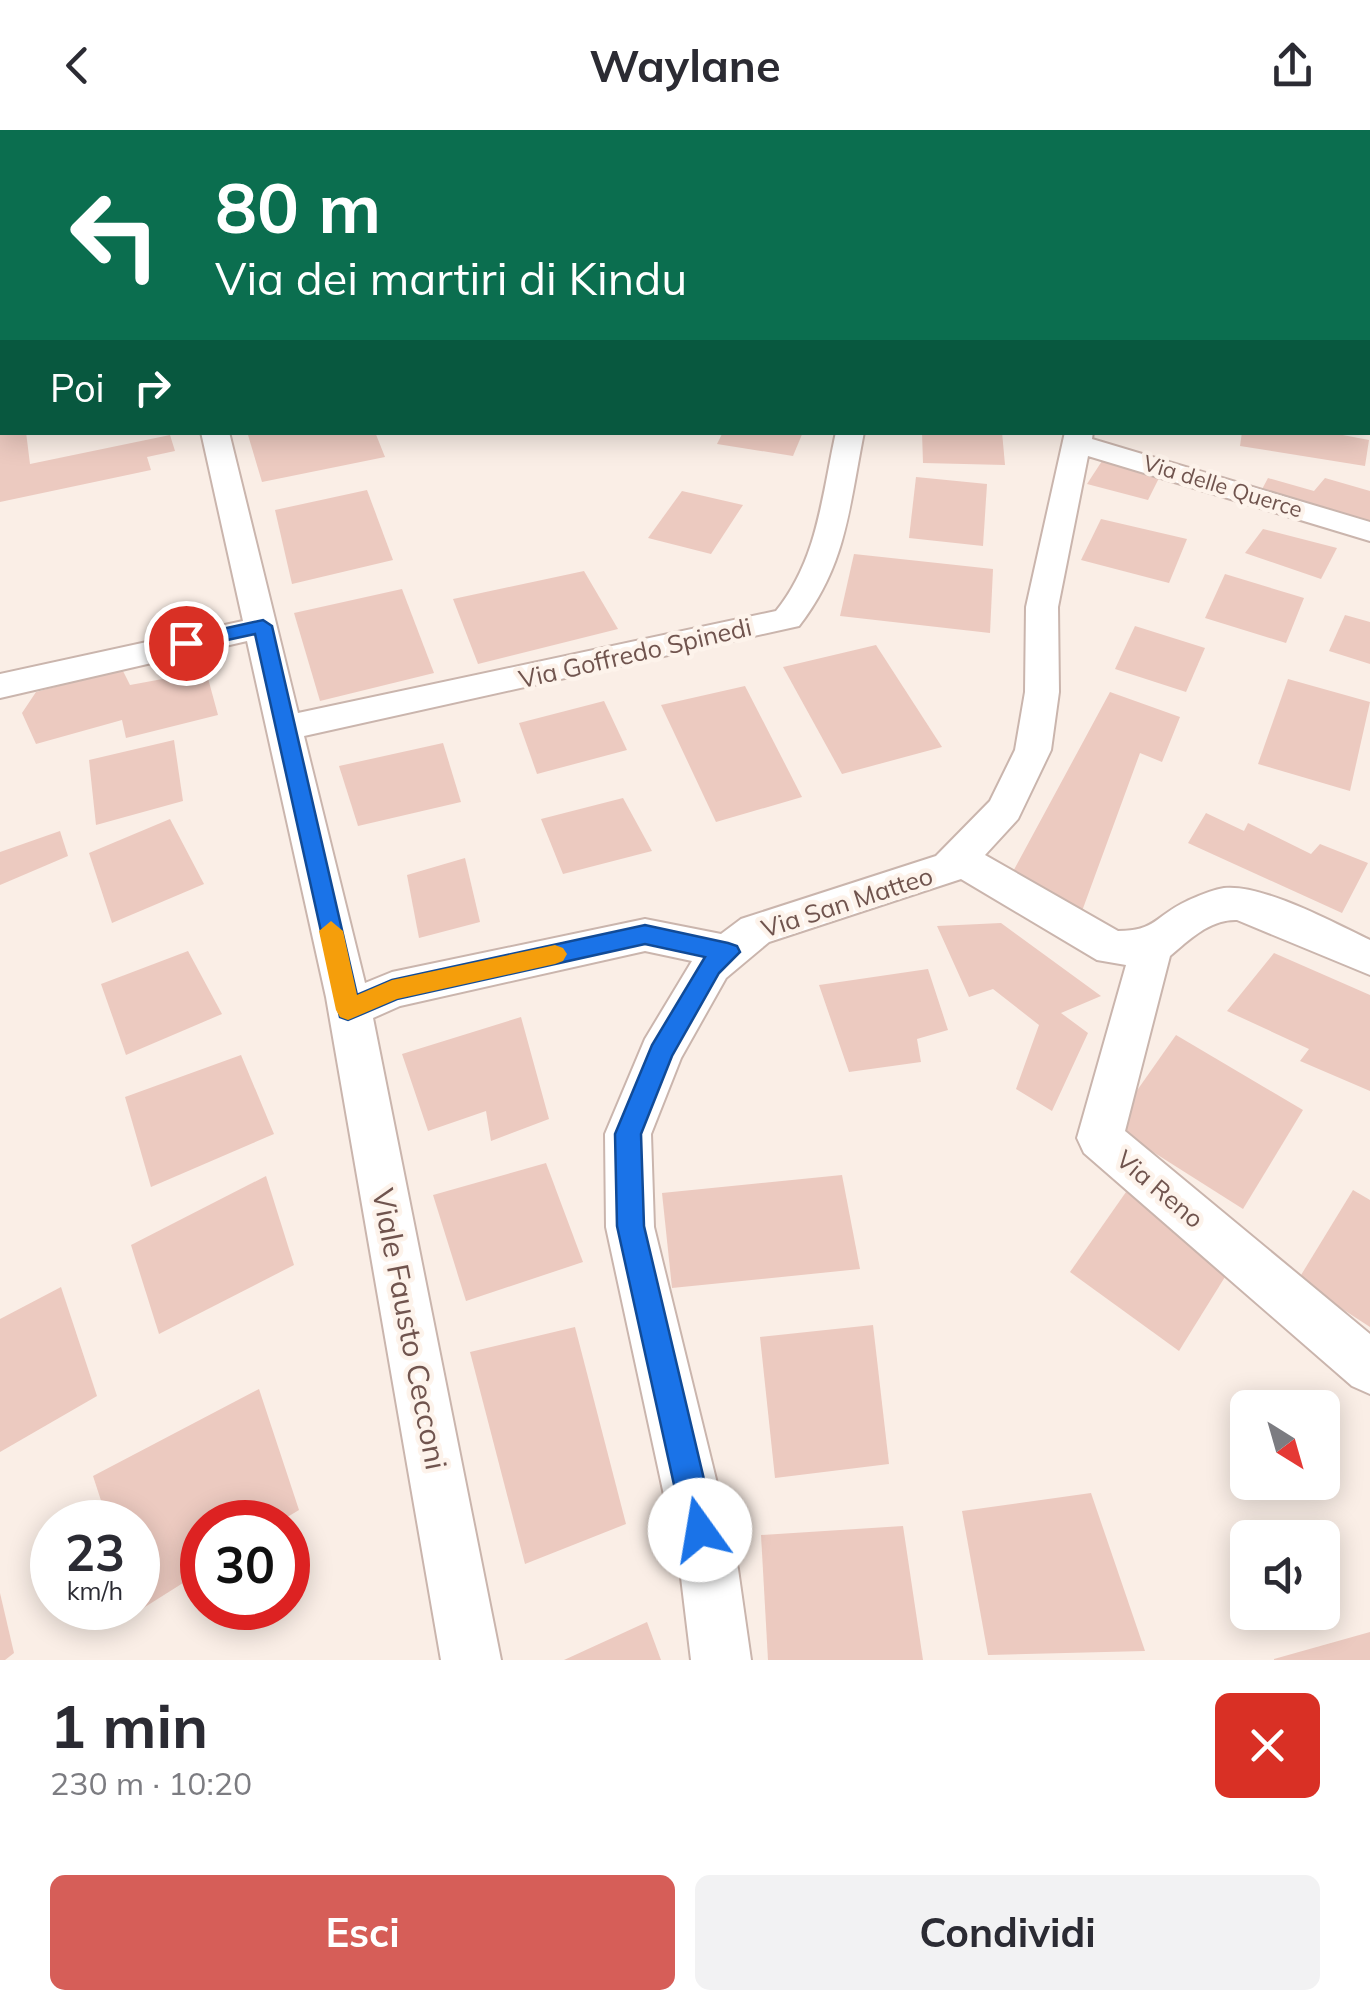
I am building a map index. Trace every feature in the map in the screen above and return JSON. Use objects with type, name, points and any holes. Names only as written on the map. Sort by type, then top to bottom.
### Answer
[{"type":"street","name":"Viale Fausto Cecconi","points":[[216,435],[348,1003],[471,1660]]},
{"type":"street","name":"Via Goffredo Spinedi","points":[[286,728],[787,619],[806,598],[834,533],[839,476],[849,435]]},
{"type":"street","name":"Via delle Querce","points":[[1077,438],[1370,532]]},
{"type":"street","name":"Via San Matteo","points":[[721,1660],[710,1569],[630,1226],[628,1134],[661,1052],[710,966],[755,930],[950,867],[1005,808],[1034,750],[1042,692],[1042,607],[1077,438]]},
{"type":"street","points":[[0,686],[263,626]]},
{"type":"street","points":[[958,858],[1112,948],[1151,948],[1186,919],[1227,903],[1272,916],[1370,958]]},
{"type":"street","points":[[348,1003],[645,935],[728,952]]},
{"type":"street","name":"Via Reno","points":[[1151,948],[1100,1138],[1370,1368]]},
{"type":"building","points":[[0,435],[26,435],[30,464],[170,435],[175,451],[147,457],[151,470],[0,502]]},
{"type":"building","points":[[248,435],[376,435],[385,457],[262,482]]},
{"type":"building","points":[[722,435],[802,435],[793,456],[717,444]]},
{"type":"building","points":[[922,435],[1002,435],[1005,465],[923,463]]},
{"type":"building","points":[[1242,435],[1343,435],[1369,440],[1365,466],[1240,446]]},
{"type":"building","points":[[1102,461],[1160,476],[1148,500],[1087,484]]},
{"type":"building","points":[[916,477],[987,484],[983,546],[909,538]]},
{"type":"building","points":[[1268,478],[1314,491],[1325,478],[1370,491],[1370,527],[1260,493]]},
{"type":"building","points":[[367,490],[393,560],[292,584],[275,510]]},
{"type":"building","points":[[682,491],[743,505],[711,554],[648,538]]},
{"type":"building","points":[[1101,519],[1187,539],[1169,583],[1081,560]]},
{"type":"building","points":[[1263,529],[1337,548],[1321,579],[1245,553]]},
{"type":"building","points":[[854,554],[993,569],[990,633],[840,616]]},
{"type":"building","points":[[584,571],[618,629],[478,664],[453,599]]},
{"type":"building","points":[[1225,574],[1304,598],[1286,643],[1205,618]]},
{"type":"building","points":[[402,589],[434,673],[320,701],[294,613]]},
{"type":"building","points":[[1345,615],[1370,622],[1370,664],[1329,651]]},
{"type":"building","points":[[1135,626],[1205,648],[1186,692],[1115,669]]},
{"type":"building","points":[[876,645],[942,747],[842,774],[783,667]]},
{"type":"building","points":[[122,669],[130,685],[206,671],[218,715],[126,738],[122,720],[36,744],[22,713],[36,692]]},
{"type":"building","points":[[1288,679],[1370,702],[1350,791],[1258,764]]},
{"type":"building","points":[[745,686],[802,797],[716,822],[661,705]]},
{"type":"building","points":[[1110,692],[1180,717],[1162,762],[1140,753],[1078,922],[1009,879]]},
{"type":"building","points":[[604,701],[627,750],[537,774],[519,723]]},
{"type":"building","points":[[174,740],[183,801],[96,825],[89,760]]},
{"type":"building","points":[[443,743],[461,802],[358,826],[339,766]]},
{"type":"building","points":[[623,798],[652,851],[563,874],[541,819]]},
{"type":"building","points":[[1206,813],[1244,831],[1248,823],[1311,854],[1320,844],[1368,863],[1342,913],[1188,843]]},
{"type":"building","points":[[170,819],[204,884],[112,923],[89,853]]},
{"type":"building","points":[[60,831],[68,856],[0,885],[0,852]]},
{"type":"building","points":[[465,858],[480,922],[419,938],[407,875]]},
{"type":"building","points":[[1001,923],[1101,996],[1061,1013],[1088,1033],[1052,1111],[1016,1089],[1039,1025],[993,989],[969,997],[937,926]]},
{"type":"building","points":[[188,951],[222,1014],[126,1055],[101,984]]},
{"type":"building","points":[[1274,953],[1370,995],[1370,1091],[1300,1061],[1309,1049],[1227,1011]]},
{"type":"building","points":[[928,969],[948,1030],[917,1039],[921,1062],[849,1072],[819,985]]},
{"type":"building","points":[[521,1017],[549,1119],[491,1141],[486,1111],[428,1131],[402,1054]]},
{"type":"building","points":[[1176,1035],[1303,1110],[1243,1209],[1112,1126]]},
{"type":"building","points":[[241,1055],[274,1134],[151,1187],[125,1097]]},
{"type":"building","points":[[546,1163],[583,1262],[466,1301],[433,1195]]},
{"type":"building","points":[[842,1175],[860,1269],[672,1288],[662,1193]]},
{"type":"building","points":[[266,1176],[294,1265],[159,1334],[131,1245]]},
{"type":"building","points":[[1353,1190],[1370,1200],[1370,1327],[1298,1280]]},
{"type":"building","points":[[1126,1192],[1233,1264],[1179,1351],[1070,1272]]},
{"type":"building","points":[[61,1287],[97,1396],[0,1452],[0,1319]]},
{"type":"building","points":[[873,1325],[889,1464],[775,1478],[760,1337]]},
{"type":"building","points":[[575,1327],[626,1524],[525,1564],[470,1352]]},
{"type":"building","points":[[259,1389],[296,1500],[180,1500],[180,1585],[160,1597],[160,1500],[101,1500],[93,1476]]},
{"type":"building","points":[[1091,1493],[1145,1651],[988,1655],[962,1511]]},
{"type":"building","points":[[903,1526],[923,1660],[768,1660],[761,1535]]},
{"type":"building","points":[[0,1593],[14,1653],[5,1660],[0,1660]]},
{"type":"building","points":[[647,1622],[661,1660],[564,1660]]},
{"type":"building","points":[[1370,1632],[1370,1660],[1274,1660],[1274,1659]]},
{"type":"slow traffic","points":[[331,931],[348,1010],[392,990],[555,954]]},
{"type":"route","points":[[186,643],[263,626],[348,1010],[392,990],[645,935],[728,952],[710,966],[661,1052],[628,1134],[630,1226],[700,1530]]}]
